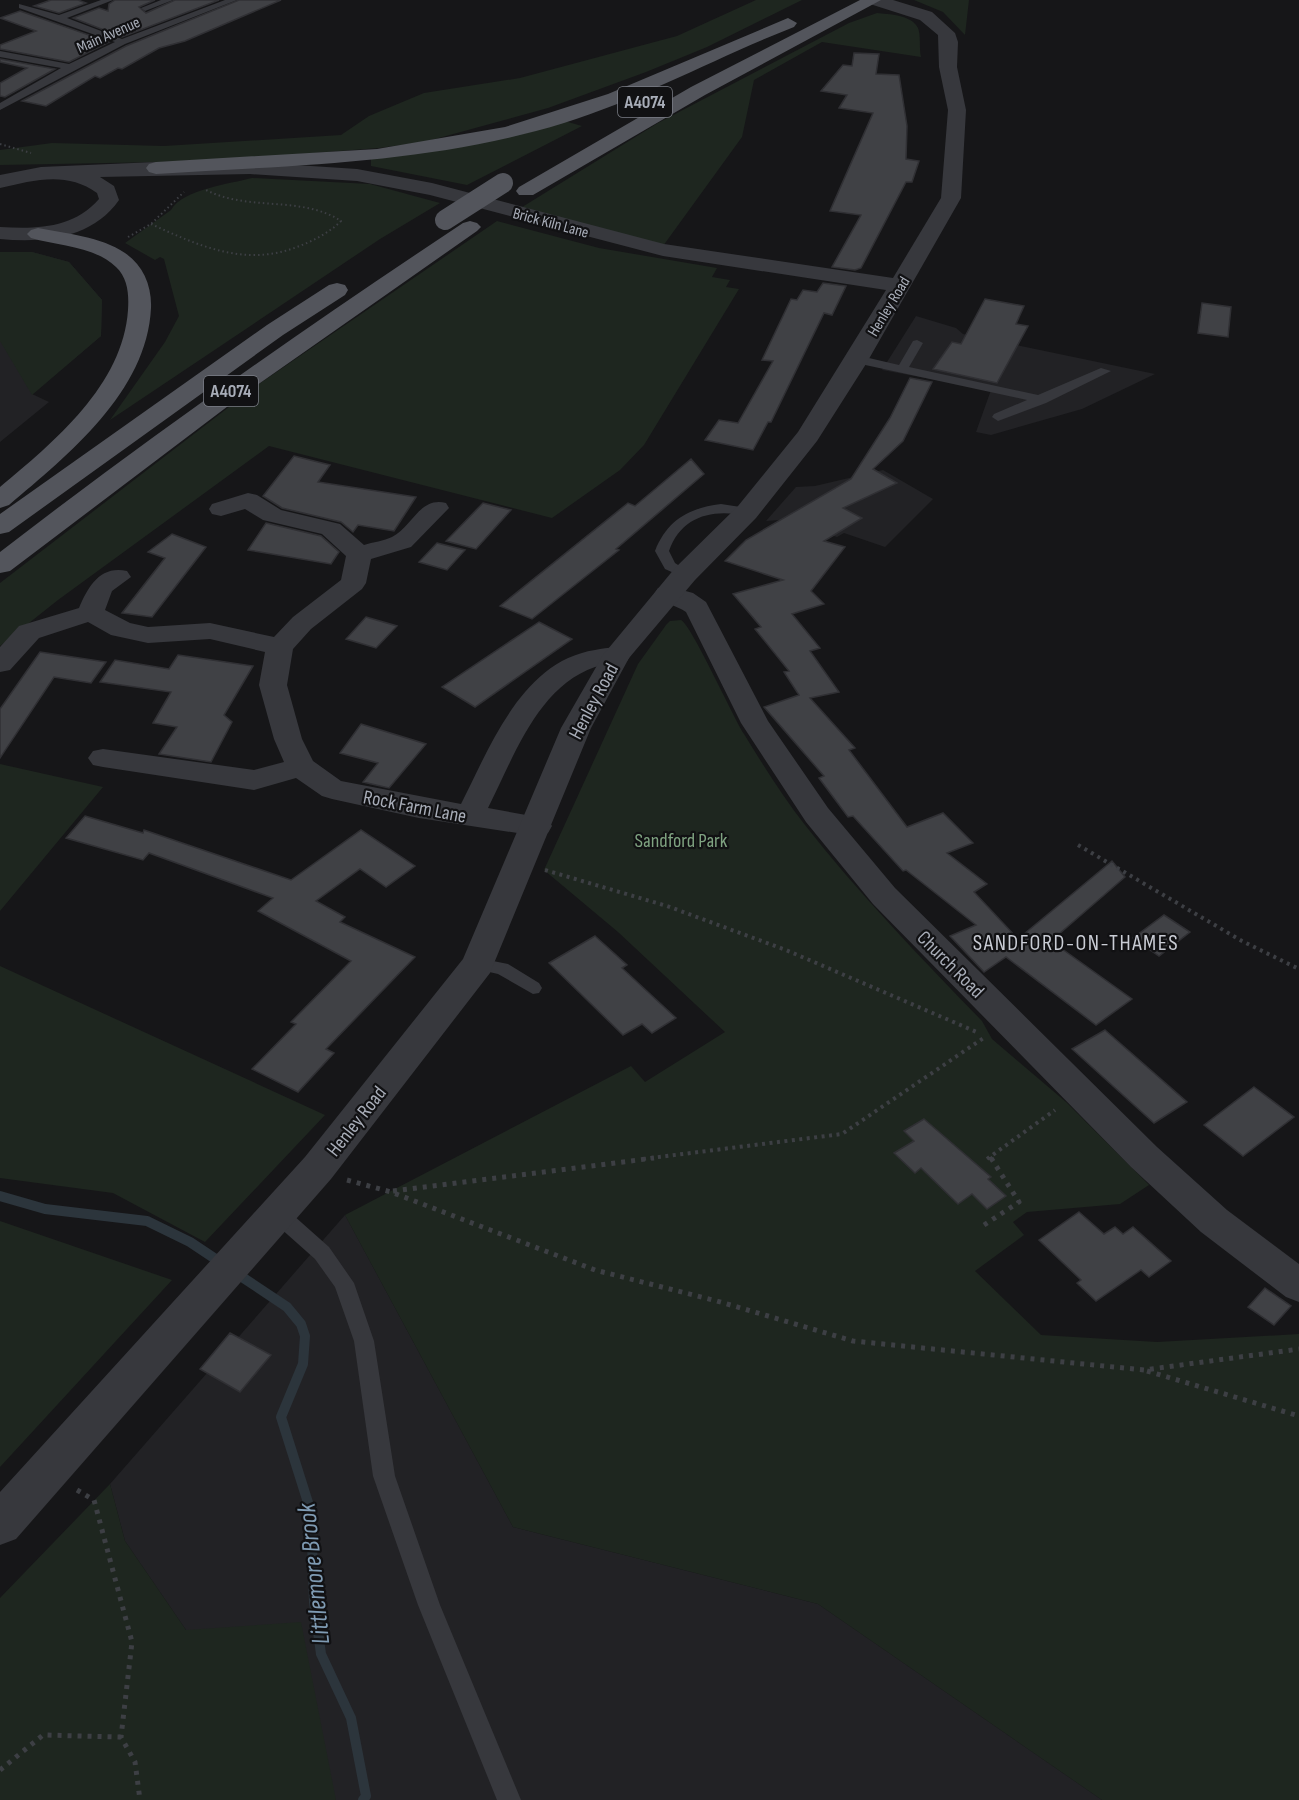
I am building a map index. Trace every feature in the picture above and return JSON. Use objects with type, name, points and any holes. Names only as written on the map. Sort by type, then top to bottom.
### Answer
[{"type":"main road","name":"A4074","points":[[0,565],[301,341],[470,227],[526,191],[698,91],[875,0]]},
{"type":"main road","name":"A4074","points":[[0,526],[275,330],[503,183],[807,14]]},
{"type":"main road","points":[[156,168],[351,157],[462,142],[558,118],[623,94],[737,42],[788,23]]},
{"type":"main road","points":[[0,500],[46,462],[111,388],[132,348],[141,312],[139,289],[134,273],[118,257],[104,249],[38,234]]},
{"type":"street","name":"Henley Road","points":[[0,1524],[48,1473],[318,1168],[478,964],[576,728],[617,655],[676,584],[747,512],[808,436],[951,198],[957,110],[948,67],[949,42],[946,33],[926,16],[875,0]]},
{"type":"street","name":"Brick Kiln Lane","points":[[58,173],[156,168],[201,178]]},
{"type":"street","name":"Brick Kiln Lane","points":[[124,193],[159,178],[201,178],[281,168],[387,179],[663,250],[900,286]]},
{"type":"street","points":[[0,175],[58,173],[80,176],[98,181],[107,190],[124,193]]},
{"type":"street","points":[[0,183],[34,174]]},
{"type":"street","points":[[0,233],[38,234],[86,222],[124,193]]},
{"type":"street","points":[[221,509],[248,500],[272,514],[331,529],[359,554]]},
{"type":"street","points":[[359,554],[402,542],[437,508]]},
{"type":"street","points":[[0,664],[29,632],[90,613],[121,629],[148,635],[210,631],[280,647],[302,623],[353,583],[359,554]]},
{"type":"street","points":[[90,613],[101,587],[118,577]]},
{"type":"street","name":"Church Road","points":[[676,584],[684,599],[697,608],[737,693],[817,814],[997,1029],[1081,1093],[1204,1213],[1299,1286]]},
{"type":"street","name":"Rock Farm Lane","points":[[280,647],[273,685],[288,739],[301,766],[332,789],[469,817],[537,826]]},
{"type":"street","name":"Henley Road","points":[[469,817],[514,726],[544,687],[568,670],[602,655],[617,655]]},
{"type":"street","points":[[103,758],[254,780],[301,766]]},
{"type":"lane","points":[[60,18],[109,0]]},
{"type":"lane","points":[[145,9],[169,0]]},
{"type":"lane","name":"Main Avenue","points":[[0,107],[70,67],[123,42],[233,0]]},
{"type":"lane","points":[[22,6],[123,42]]},
{"type":"lane","points":[[0,54],[70,67]]},
{"type":"lane","points":[[903,368],[917,343]]},
{"type":"lane","points":[[856,359],[1042,400]]},
{"type":"lane","points":[[998,417],[1105,371]]},
{"type":"lane","points":[[676,584],[662,552],[669,530],[680,521],[695,514],[733,508],[747,512]]},
{"type":"lane","points":[[478,964],[502,968],[533,988]]},
{"type":"lane","points":[[277,1213],[322,1253],[344,1283],[364,1341],[384,1476],[429,1605],[509,1800]]},
{"type":"path","points":[[151,224],[201,246],[248,258],[267,257],[298,248],[332,232],[341,221],[334,214],[314,210],[225,200],[201,178]]},
{"type":"path","points":[[104,249],[151,224],[180,193]]},
{"type":"path","points":[[1078,845],[1242,941],[1299,969]]},
{"type":"path","points":[[518,869],[544,870],[667,906],[997,1029]]},
{"type":"path","points":[[391,1192],[842,1134],[997,1029]]},
{"type":"path","points":[[984,1225],[1019,1202],[989,1158],[1081,1093]]},
{"type":"path","points":[[318,1168],[358,1184],[391,1192],[595,1270],[717,1301],[853,1341],[1144,1370],[1299,1416]]},
{"type":"path","points":[[1144,1370],[1299,1349]]},
{"type":"path","points":[[48,1473],[94,1500],[132,1642],[121,1737],[135,1762],[141,1800]]},
{"type":"path","points":[[0,1770],[44,1735],[121,1737]]},
{"type":"shaded area","points":[[0,252],[32,252],[69,262],[102,300],[101,336],[32,394],[49,402],[0,442]]},
{"type":"shaded area","points":[[916,316],[956,328],[963,334],[1155,374],[1082,409],[991,435],[976,432],[991,390],[882,370]]},
{"type":"shaded area","points":[[883,470],[933,499],[885,547],[844,533],[837,537],[817,530],[796,529],[779,520],[766,521],[796,487],[815,486]]},
{"type":"shaded area","points":[[345,1215],[513,1527],[818,1604],[1102,1800],[336,1800],[186,1630],[125,1541],[110,1484]]},
{"type":"green space","points":[[756,0],[802,0],[707,47],[646,72],[548,108],[424,142],[379,148],[261,157],[161,162],[0,165],[0,150],[52,143],[164,146],[341,135],[369,116],[424,93],[520,78],[677,36]]},
{"type":"green space","points":[[914,0],[969,0],[965,35],[943,12]]},
{"type":"green space","points":[[877,13],[899,16],[915,24],[919,31],[921,57],[822,42],[754,80],[742,137],[663,246],[519,209],[658,123],[849,23]]},
{"type":"green space","points":[[561,120],[582,126],[467,185],[371,166],[371,159]]},
{"type":"green space","points":[[252,178],[370,184],[440,203],[380,239],[110,420],[165,342],[179,316],[164,259],[160,257],[155,260],[125,243],[186,197],[208,188]]},
{"type":"green space","points":[[497,221],[599,248],[717,268],[712,277],[730,280],[726,287],[739,289],[644,445],[620,470],[552,518],[269,446],[58,600],[0,646],[0,583],[259,384]]},
{"type":"green space","points":[[0,252],[32,252],[69,262],[102,300],[101,336],[32,395],[0,341]]},
{"type":"green space","name":"Sandford Park","points":[[681,620],[694,638],[738,724],[758,757],[789,803],[826,851],[890,925],[982,1021],[992,1039],[1066,1102],[1149,1185],[1120,1204],[1027,1212],[1013,1222],[1024,1235],[975,1271],[1041,1335],[1157,1342],[1299,1334],[1299,1800],[1102,1800],[818,1604],[513,1527],[345,1215],[631,1066],[645,1082],[725,1032],[618,932],[544,870],[638,664],[666,625],[670,621]]},
{"type":"green space","points":[[0,764],[103,787],[0,911]]},
{"type":"green space","points":[[0,966],[325,1115],[205,1242],[113,1193],[0,1178]]},
{"type":"green space","points":[[0,1221],[172,1280],[0,1467]]},
{"type":"green space","points":[[110,1484],[125,1541],[186,1630],[301,1622],[336,1800],[0,1800],[0,1598]]},
{"type":"building","points":[[51,0],[78,0],[86,3],[59,13],[34,6]]},
{"type":"building","points":[[115,0],[155,0],[139,7],[146,13],[175,0],[219,0],[122,37],[73,18],[99,8],[108,11],[109,4]]},
{"type":"building","points":[[239,0],[281,0],[185,41],[159,48],[122,69],[118,68],[100,78],[95,76],[46,106],[22,101],[126,46]]},
{"type":"building","points":[[20,11],[109,42],[69,62],[0,49],[0,45],[36,31],[0,18]]},
{"type":"building","points":[[854,53],[879,54],[876,74],[899,75],[907,126],[906,159],[919,161],[912,182],[906,182],[861,268],[855,270],[832,267],[861,215],[830,211],[873,113],[839,108],[847,95],[821,91],[843,65],[852,66]]},
{"type":"building","points":[[0,59],[55,69],[5,97],[0,96],[0,83],[27,68],[0,62]]},
{"type":"building","points":[[823,283],[846,286],[832,315],[824,313],[771,422],[768,422],[753,450],[705,440],[719,420],[738,423],[773,361],[762,360],[791,299],[797,300],[803,290],[817,292]]},
{"type":"building","points":[[985,299],[1024,306],[1016,324],[1028,326],[997,383],[933,369],[952,342],[961,344]]},
{"type":"building","points":[[1202,303],[1231,307],[1228,337],[1198,333]]},
{"type":"building","points":[[910,378],[932,382],[903,441],[873,469],[897,483],[843,508],[862,518],[824,541],[845,547],[811,591],[824,604],[792,614],[820,648],[810,651],[839,692],[810,698],[855,748],[849,750],[907,827],[943,813],[973,843],[947,853],[987,884],[974,892],[1018,939],[1112,861],[1125,877],[1051,941],[1132,999],[1096,1025],[1006,957],[984,972],[950,936],[976,925],[906,870],[903,871],[853,816],[848,817],[819,778],[824,776],[764,707],[799,695],[784,672],[789,671],[755,629],[761,627],[733,594],[783,580],[725,561],[746,540],[851,479],[890,418]]},
{"type":"building","points":[[294,456],[330,465],[318,482],[416,497],[394,531],[358,525],[353,532],[341,522],[282,508],[263,496]]},
{"type":"building","points":[[691,459],[704,474],[616,549],[619,550],[532,619],[500,606],[628,503],[635,506]]},
{"type":"building","points":[[483,503],[511,510],[476,549],[446,541]]},
{"type":"building","points":[[266,523],[321,536],[339,552],[331,564],[248,550]]},
{"type":"building","points":[[172,534],[206,547],[152,617],[122,613],[165,558],[148,552]]},
{"type":"building","points":[[437,543],[465,550],[447,570],[419,562]]},
{"type":"building","points":[[366,617],[397,626],[376,648],[346,639]]},
{"type":"building","points":[[539,622],[572,639],[475,707],[442,687]]},
{"type":"building","points":[[40,652],[106,662],[91,683],[54,677],[0,758],[0,709]]},
{"type":"building","points":[[178,655],[253,666],[224,715],[232,722],[211,762],[159,754],[177,727],[153,723],[171,692],[100,682],[115,660],[169,669]]},
{"type":"building","points":[[361,724],[426,744],[389,788],[363,782],[378,763],[340,753]]},
{"type":"building","points":[[85,816],[143,833],[144,830],[291,880],[361,830],[415,866],[386,887],[360,869],[316,901],[345,917],[340,922],[415,957],[326,1049],[334,1053],[298,1092],[252,1069],[296,1024],[291,1022],[351,961],[258,911],[273,898],[149,853],[143,860],[66,838]]},
{"type":"building","points":[[1164,915],[1190,932],[1159,956],[1133,938]]},
{"type":"building","points":[[595,936],[627,965],[622,968],[676,1018],[652,1033],[642,1024],[623,1035],[549,963]]},
{"type":"building","points":[[1105,1030],[1187,1102],[1154,1123],[1072,1049]]},
{"type":"building","points":[[1254,1087],[1294,1117],[1243,1156],[1204,1125]]},
{"type":"building","points":[[924,1119],[991,1177],[988,1179],[1006,1196],[987,1209],[972,1194],[958,1204],[921,1168],[915,1173],[894,1153],[914,1141],[904,1131]]},
{"type":"building","points":[[1079,1212],[1104,1234],[1115,1227],[1123,1234],[1133,1227],[1171,1261],[1149,1277],[1141,1270],[1096,1301],[1077,1283],[1081,1280],[1039,1240]]},
{"type":"building","points":[[1265,1288],[1291,1306],[1274,1325],[1248,1307]]},
{"type":"building","points":[[230,1333],[271,1355],[240,1392],[200,1369]]},
{"type":"waterway","name":"Littlemore Brook","points":[[0,1196],[45,1209],[147,1221],[190,1242],[223,1264]]},
{"type":"waterway","name":"Littlemore Brook","points":[[236,1273],[287,1307],[301,1324],[305,1336],[303,1364],[281,1417],[311,1512],[314,1602],[321,1654],[351,1718],[366,1796],[363,1800]]},
{"type":"district","name":"SANDFORD-ON-THAMES","points":[[1076,942]]}]
